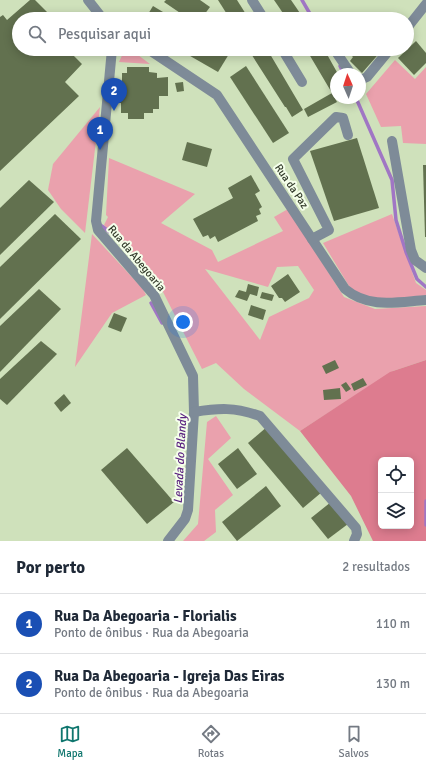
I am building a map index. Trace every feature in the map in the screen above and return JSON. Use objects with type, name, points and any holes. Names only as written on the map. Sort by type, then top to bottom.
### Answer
[{"type":"street","points":[[88,0],[97,12]]},
{"type":"street","points":[[252,0],[260,12]]},
{"type":"street","points":[[414,19],[426,4]]},
{"type":"street","name":"Rua da Abegoaria","points":[[111,56],[96,221],[98,230],[154,295],[193,376],[194,412],[188,510],[185,519],[168,541]]},
{"type":"street","name":"Rua da Paz","points":[[158,56],[217,95],[344,289],[355,298],[371,303],[426,300]]},
{"type":"street","points":[[286,56],[302,82]]},
{"type":"street","points":[[339,56],[347,68]]},
{"type":"street","points":[[366,77],[384,56]]},
{"type":"street","points":[[312,239],[329,230],[292,160],[336,117],[343,118],[348,135]]},
{"type":"street","points":[[392,141],[411,250],[415,260],[426,268]]},
{"type":"street","points":[[194,412],[218,408],[240,410],[260,416],[356,528],[357,534],[354,541]]},
{"type":"shaded area","points":[[122,56],[139,56],[150,64],[119,62]]},
{"type":"shaded area","points":[[395,60],[415,79],[426,67],[426,144],[403,143],[401,126],[381,127],[366,94]]},
{"type":"shaded area","points":[[100,107],[85,233],[61,209],[48,190],[53,164]]},
{"type":"shaded area","points":[[109,158],[195,194],[161,223],[212,250],[218,262],[283,231],[274,217],[288,209],[344,297],[375,309],[426,306],[426,360],[393,371],[300,431],[244,389],[216,363],[202,369],[162,290],[104,225],[108,217],[106,215]],"holes":[[[298,266],[314,290],[309,298],[269,317],[260,340],[205,269],[268,287],[277,267]]]},
{"type":"shaded area","points":[[392,214],[416,283],[426,290],[426,299],[372,302],[352,291],[323,243]]},
{"type":"shaded area","points":[[92,234],[143,289],[146,295],[112,313],[75,367]]},
{"type":"shaded area","points":[[426,360],[426,541],[373,541],[351,496],[300,431],[390,372]]},
{"type":"shaded area","points":[[216,416],[231,438],[208,459],[233,495],[215,510],[216,532],[204,541],[183,541],[198,524],[207,422]]},
{"type":"building","points":[[30,0],[35,0],[47,12],[16,12]]},
{"type":"building","points":[[166,0],[200,0],[210,7],[206,12],[179,12],[164,2]]},
{"type":"building","points":[[218,0],[237,0],[245,12],[226,12]]},
{"type":"building","points":[[274,0],[291,0],[299,12],[282,12]]},
{"type":"building","points":[[153,6],[163,12],[149,12]]},
{"type":"building","points":[[3,15],[7,20],[12,16],[12,56],[74,56],[82,64],[65,82],[79,96],[0,171],[0,17]]},
{"type":"building","points":[[416,41],[426,53],[426,63],[414,75],[398,58],[400,56],[414,56],[414,43]]},
{"type":"building","points":[[190,56],[228,56],[218,72]]},
{"type":"building","points":[[252,56],[271,56],[303,110],[292,117]]},
{"type":"building","points":[[310,56],[328,56],[335,68],[330,68],[330,90]]},
{"type":"building","points":[[352,56],[377,56],[366,68],[357,68],[350,61],[353,57]]},
{"type":"building","points":[[246,66],[289,133],[273,143],[230,77]]},
{"type":"building","points":[[127,67],[149,67],[149,72],[157,73],[157,78],[168,77],[168,96],[159,96],[159,109],[153,109],[153,113],[144,113],[144,119],[128,119],[128,113],[121,113],[121,103],[116,103],[116,84],[122,84],[122,73],[127,73]]},
{"type":"building","points":[[183,82],[184,91],[177,92],[175,83]]},
{"type":"building","points":[[330,94],[330,104],[333,104],[308,117],[304,109]]},
{"type":"building","points":[[357,138],[379,208],[334,221],[310,151]]},
{"type":"building","points":[[187,142],[212,149],[207,167],[182,160]]},
{"type":"building","points":[[423,165],[426,165],[426,237],[425,237]]},
{"type":"building","points":[[251,175],[260,191],[255,194],[262,207],[259,209],[261,214],[256,216],[258,221],[218,242],[215,236],[210,239],[208,235],[203,237],[193,219],[233,198],[228,188]]},
{"type":"building","points":[[29,180],[54,202],[0,255],[0,208]]},
{"type":"building","points":[[55,214],[81,239],[0,319],[0,267]]},
{"type":"building","points":[[288,274],[300,292],[285,302],[282,298],[279,298],[271,286]]},
{"type":"building","points":[[248,284],[259,287],[257,296],[250,294],[247,301],[235,297],[239,290],[246,292]]},
{"type":"building","points":[[39,289],[61,309],[0,372],[0,326]]},
{"type":"building","points":[[262,292],[274,295],[272,301],[260,298]]},
{"type":"building","points":[[251,305],[266,310],[263,320],[248,315]]},
{"type":"building","points":[[114,313],[127,318],[121,332],[108,327]]},
{"type":"building","points":[[41,341],[57,354],[7,405],[0,399],[0,379]]},
{"type":"building","points":[[335,360],[339,368],[326,374],[322,366]]},
{"type":"building","points":[[363,378],[367,385],[354,391],[351,384]]},
{"type":"building","points":[[346,382],[351,389],[346,392],[341,385]]},
{"type":"building","points":[[340,388],[341,399],[324,400],[323,390]]},
{"type":"building","points":[[64,394],[71,403],[61,412],[54,403]]},
{"type":"building","points":[[268,426],[322,492],[303,508],[248,443]]},
{"type":"building","points":[[127,448],[174,502],[147,524],[101,470]]},
{"type":"building","points":[[238,448],[257,474],[237,489],[218,464]]},
{"type":"building","points":[[266,486],[281,506],[237,541],[222,522]]},
{"type":"building","points":[[331,502],[348,524],[328,539],[311,518]]},
{"type":"waterway","points":[[302,0],[309,12]]},
{"type":"waterway","points":[[359,104],[392,180],[396,220],[406,252],[417,279],[426,287]]},
{"type":"waterway","name":"Levada do Blandy","points":[[99,224],[111,233]]},
{"type":"waterway","name":"Levada do Blandy","points":[[151,303],[162,323]]},
{"type":"waterway","points":[[426,501],[426,525]]},
{"type":"place","name":"Rua Da Abegoaria - Igreja Das Eiras","points":[[114,111]]},
{"type":"place","name":"Rua Da Abegoaria - Florialis","points":[[100,150]]}]
